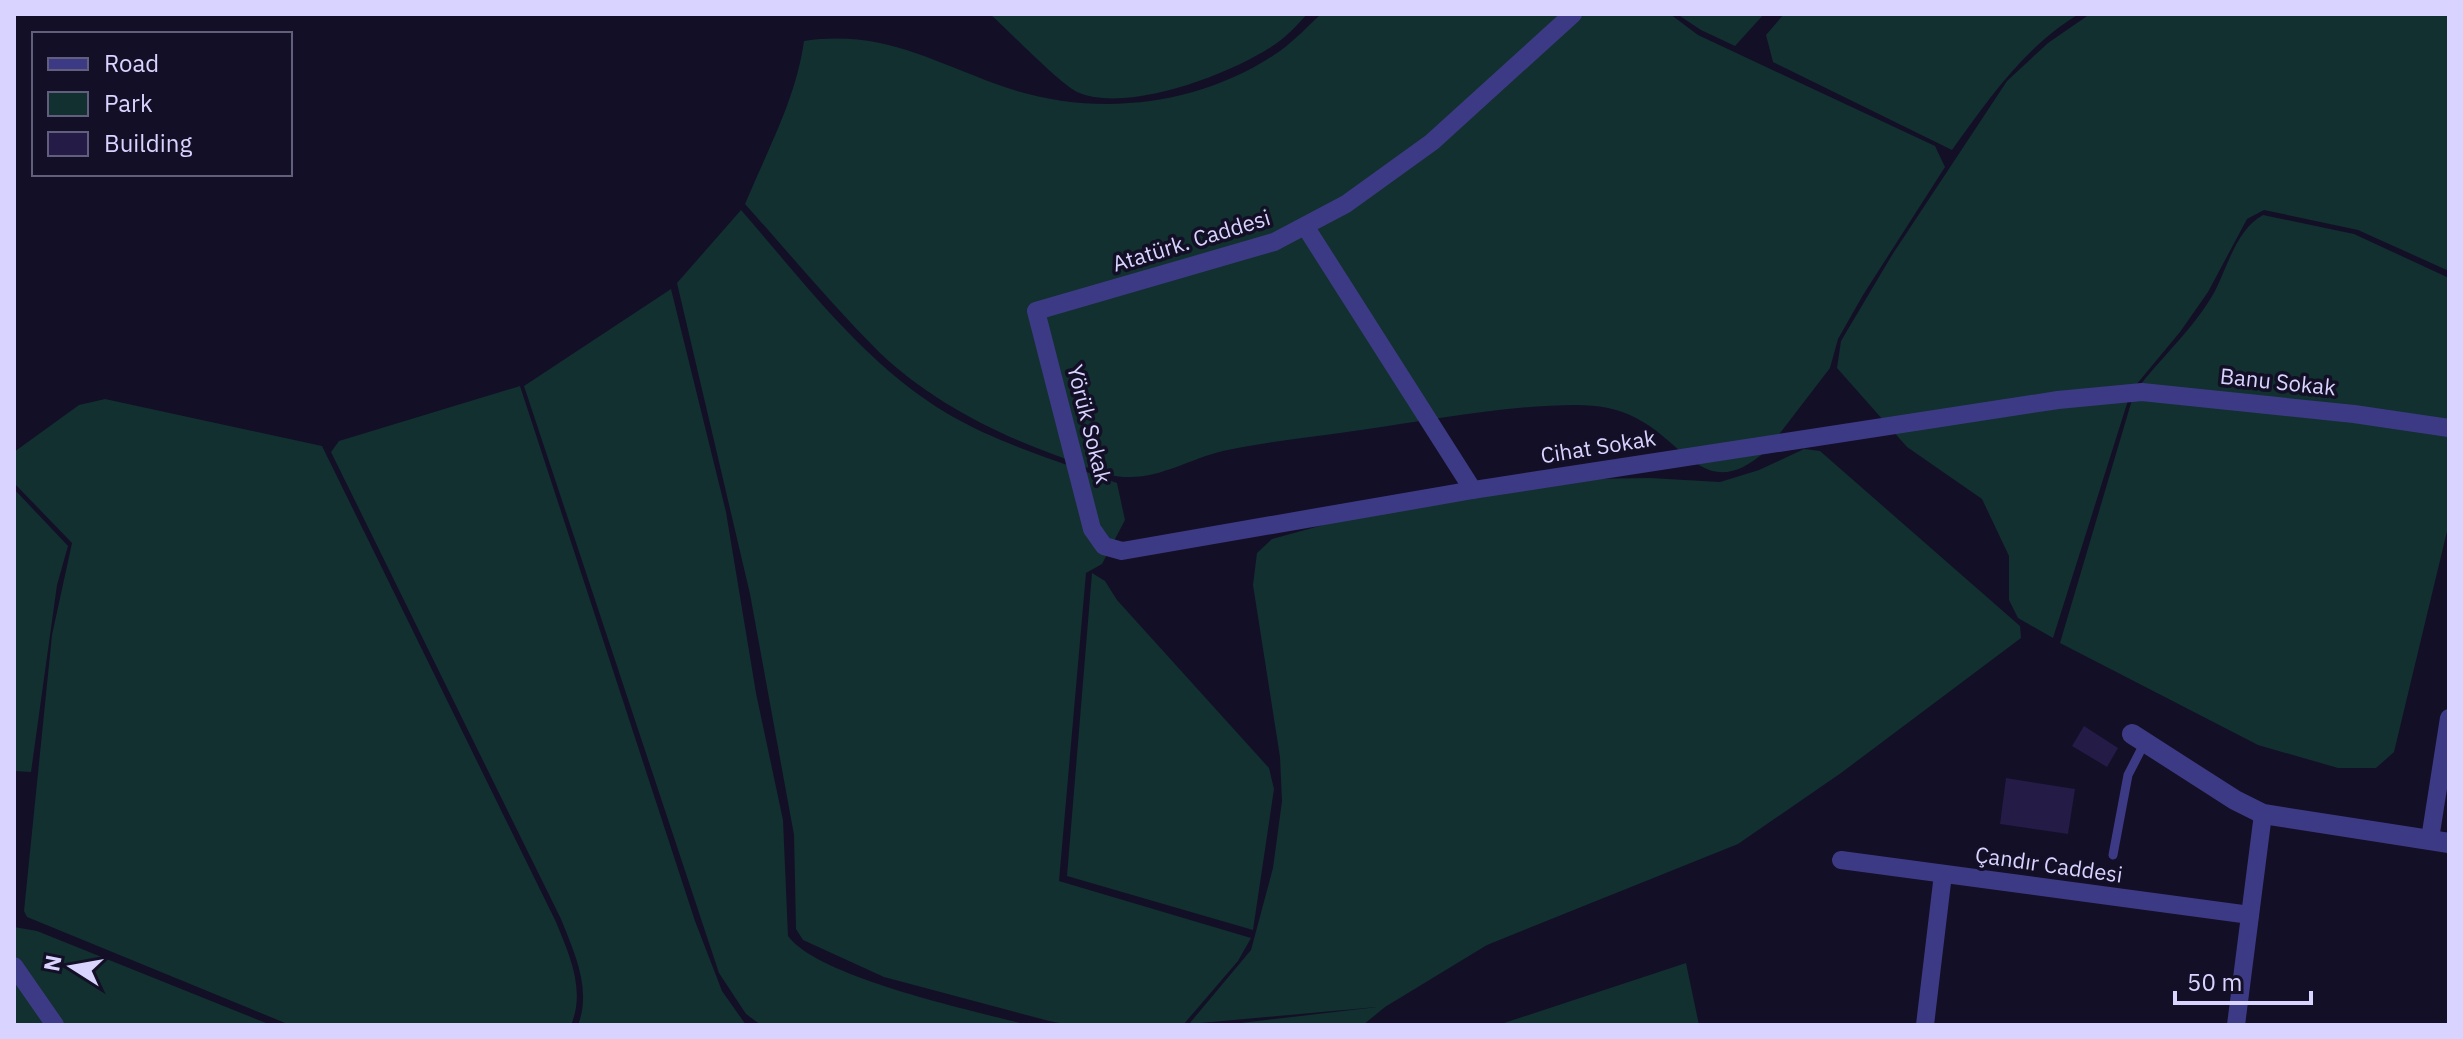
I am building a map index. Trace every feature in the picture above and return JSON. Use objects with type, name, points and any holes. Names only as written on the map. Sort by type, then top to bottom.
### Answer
[{"type":"street","name":"Atatürk. Caddesi","points":[[1036,311],[1274,242],[1346,204],[1432,142],[1573,14]]},
{"type":"street","points":[[1305,226],[1473,490]]},
{"type":"street","name":"Yörük Sokak","points":[[1036,311],[1092,529],[1104,546]]},
{"type":"street","name":"Banu Sokak","points":[[2101,396],[2142,392],[2189,395],[2449,428]]},
{"type":"street","name":"Cihat Sokak","points":[[1104,546],[1122,551],[1473,490],[2101,396]]},
{"type":"street","points":[[2138,738],[2235,800],[2263,814],[2444,841],[2449,718]]},
{"type":"street","points":[[2236,1025],[2263,814]]},
{"type":"street","name":"Çandır Caddesi","points":[[1841,860],[2250,915]]},
{"type":"street","points":[[1925,1025],[1943,874]]},
{"type":"street","points":[[14,966],[55,1025]]},
{"type":"lane","points":[[2113,855],[2138,738]]},
{"type":"green space","points":[[990,14],[1307,14],[1276,44],[1229,69],[1149,95],[1098,98],[1069,87]]},
{"type":"green space","points":[[1321,14],[1670,14],[1698,35],[1935,146],[1945,167],[1863,295],[1838,339],[1830,368],[1767,450],[1746,465],[1728,472],[1712,471],[1698,464],[1636,418],[1607,408],[1577,405],[1496,410],[1257,444],[1211,454],[1166,471],[1142,476],[1121,477],[1102,473],[985,425],[918,385],[879,352],[745,204],[788,104],[804,41],[831,39],[880,43],[1032,95],[1068,102],[1106,104],[1179,96],[1214,85],[1280,51]]},
{"type":"green space","points":[[1677,14],[1764,14],[1735,46],[1701,30]]},
{"type":"green space","points":[[1784,14],[2079,14],[2024,58],[1952,150],[1773,62],[1766,35]]},
{"type":"green space","points":[[2090,14],[2449,14],[2449,271],[2358,230],[2264,210],[2247,219],[2208,292],[2180,332],[2131,391],[2053,638],[2018,618],[2009,600],[2009,556],[1982,499],[1907,447],[1837,368],[1841,341],[1892,255],[2007,81],[2048,43]]},
{"type":"green space","points":[[741,210],[862,346],[918,394],[989,435],[1117,483],[1125,520],[1102,564],[1086,573],[1059,881],[1251,938],[1238,961],[1183,1025],[1071,1025],[1049,1021],[884,977],[803,940],[796,929],[794,835],[750,594],[677,283]]},
{"type":"green space","points":[[2263,215],[2354,234],[2449,278],[2449,523],[2394,752],[2376,768],[2338,768],[2258,745],[2060,643],[2134,393],[2197,318],[2215,291],[2240,238]]},
{"type":"green space","points":[[671,289],[726,512],[756,693],[783,820],[788,936],[805,951],[831,966],[864,979],[937,1002],[1028,1025],[761,1025],[746,1014],[719,973],[524,386]]},
{"type":"green space","points":[[520,386],[695,921],[722,991],[746,1025],[578,1025],[583,998],[580,971],[561,919],[331,452],[339,441]]},
{"type":"green space","points":[[105,399],[322,446],[556,922],[576,985],[577,999],[571,1025],[290,1025],[27,917],[24,911],[52,635],[72,543],[14,483],[14,452],[79,405]]},
{"type":"green space","points":[[1804,449],[1820,451],[2020,626],[2021,638],[1841,773],[1738,844],[1487,945],[1385,1007],[1363,1025],[1224,1025],[1377,1007],[1189,1024],[1251,950],[1273,868],[1282,801],[1280,757],[1253,585],[1257,553],[1272,539],[1462,487],[1520,480],[1650,478],[1720,482],[1759,470]]},
{"type":"green space","points":[[14,489],[68,546],[57,585],[31,772],[14,771]]},
{"type":"green space","points":[[1092,573],[1105,581],[1117,600],[1269,768],[1274,789],[1253,930],[1067,876]]},
{"type":"green space","points":[[14,927],[37,931],[271,1025],[15,1025]]},
{"type":"green space","points":[[1686,963],[1699,1025],[1498,1025]]},
{"type":"building","points":[[2084,726],[2118,748],[2107,767],[2072,746]]},
{"type":"building","points":[[2006,778],[2075,789],[2068,834],[2000,824]]}]
